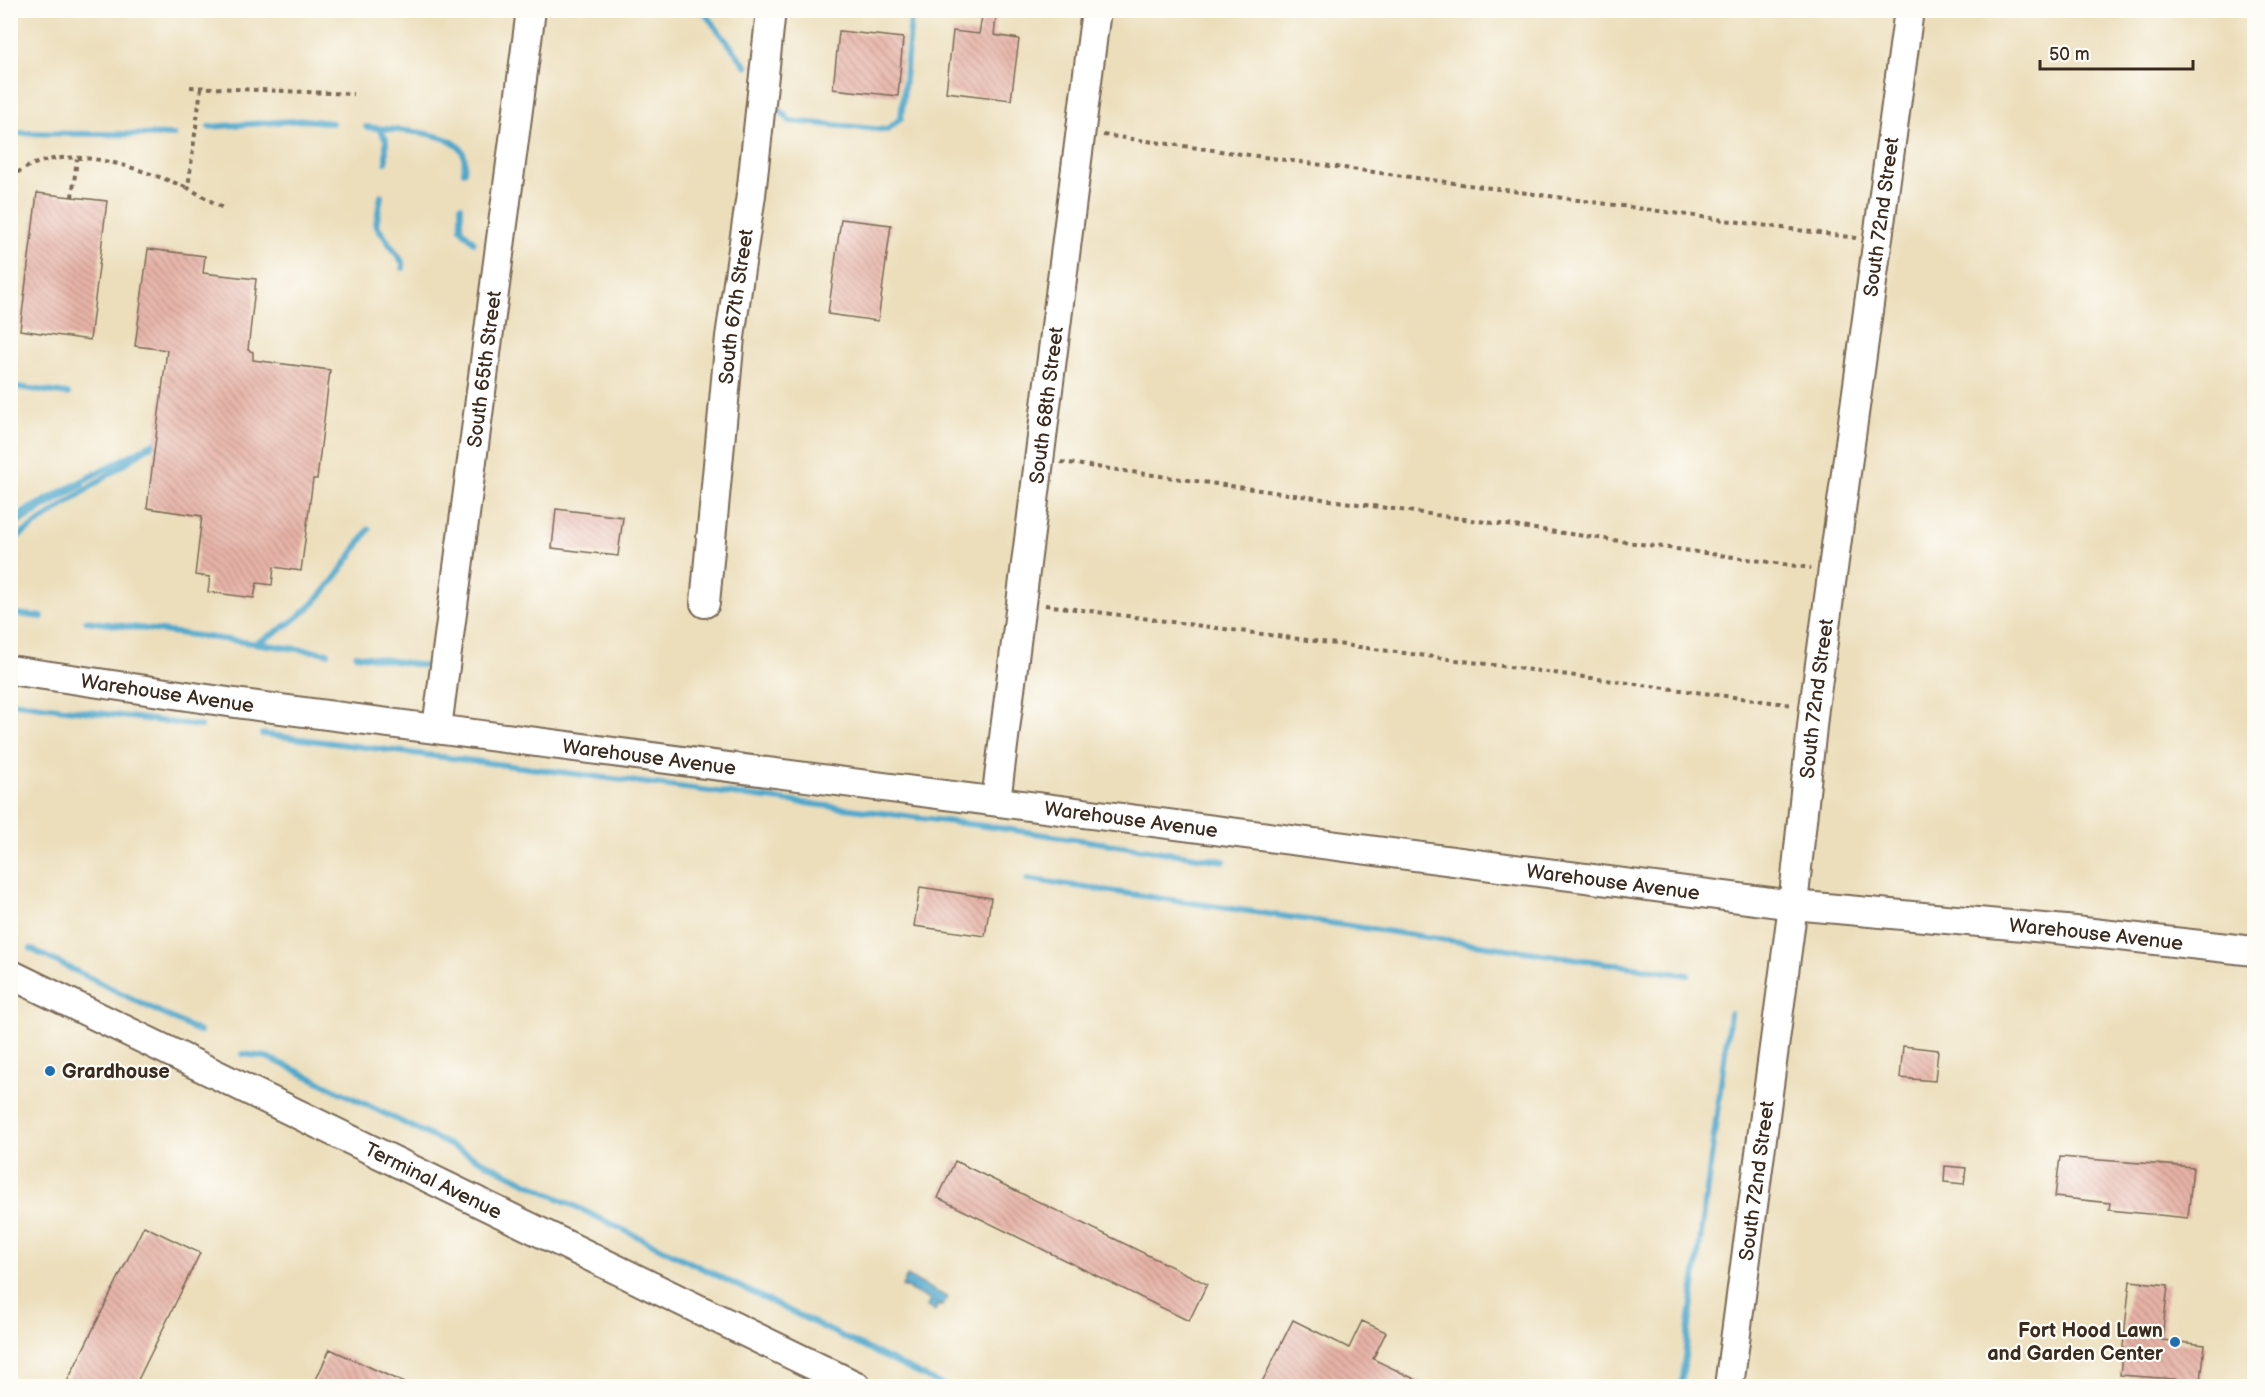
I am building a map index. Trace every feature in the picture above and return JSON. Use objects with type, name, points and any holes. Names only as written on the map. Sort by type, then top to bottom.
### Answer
[{"type":"street","name":"South 65th Street","points":[[437,728],[531,10]]},
{"type":"street","name":"South 67th Street","points":[[705,603],[730,337],[751,195],[771,10]]},
{"type":"street","name":"South 68th Street","points":[[996,801],[1096,10]]},
{"type":"street","name":"South 72nd Street","points":[[1729,1386],[1793,904],[1815,708],[1909,10]]},
{"type":"street","name":"Warehouse Avenue","points":[[10,670],[235,703],[1793,904],[2066,930],[2254,951]]},
{"type":"street","name":"Terminal Avenue","points":[[10,974],[856,1386]]},
{"type":"path","points":[[190,87],[353,94]]},
{"type":"path","points":[[188,188],[201,88]]},
{"type":"path","points":[[1080,132],[1878,241]]},
{"type":"path","points":[[10,178],[25,166],[54,158],[77,159],[132,167],[188,188],[223,208]]},
{"type":"path","points":[[72,197],[77,159]]},
{"type":"path","points":[[1038,459],[1833,571]]},
{"type":"path","points":[[1021,602],[1815,708]]},
{"type":"water","points":[[907,1276],[947,1297],[942,1306],[938,1304],[935,1311],[927,1307],[930,1300],[902,1286]]},
{"type":"building","points":[[983,10],[997,10],[994,35],[1019,39],[1011,100],[946,92],[953,31],[979,34]]},
{"type":"building","points":[[839,31],[903,38],[898,96],[833,89]]},
{"type":"building","points":[[37,193],[107,201],[90,340],[20,330]]},
{"type":"building","points":[[841,219],[891,225],[878,321],[828,314]]},
{"type":"building","points":[[148,249],[205,256],[203,273],[256,279],[248,350],[253,352],[253,360],[330,370],[317,479],[313,479],[301,571],[274,567],[272,585],[257,583],[254,598],[208,592],[210,577],[195,575],[202,516],[147,508],[167,350],[135,346]]},
{"type":"building","points":[[556,509],[623,517],[618,556],[552,548]]},
{"type":"building","points":[[920,887],[991,898],[985,936],[914,926]]},
{"type":"building","points":[[1903,1046],[1938,1050],[1935,1081],[1900,1078]]},
{"type":"building","points":[[2060,1157],[2193,1167],[2188,1218],[2109,1210],[2110,1203],[2055,1197]]},
{"type":"building","points":[[955,1161],[1207,1284],[1189,1321],[938,1198]]},
{"type":"building","points":[[1945,1166],[1966,1168],[1964,1184],[1944,1182]]},
{"type":"building","points":[[144,1226],[200,1253],[135,1386],[65,1386]]},
{"type":"building","points":[[2130,1281],[2168,1285],[2162,1340],[2205,1345],[2201,1381],[2120,1375]]},
{"type":"building","points":[[1293,1320],[1349,1348],[1362,1321],[1386,1332],[1373,1359],[1429,1386],[1272,1386],[1262,1382]]},
{"type":"building","points":[[330,1349],[411,1386],[313,1386]]},
{"type":"waterway","points":[[702,10],[747,67]]},
{"type":"waterway","points":[[780,110],[790,121],[887,130],[901,118],[912,10]]},
{"type":"waterway","points":[[209,127],[305,120],[332,123]]},
{"type":"waterway","points":[[366,127],[428,134],[451,141],[464,155],[464,172]]},
{"type":"waterway","points":[[379,129],[386,139],[386,162]]},
{"type":"waterway","points":[[10,133],[174,135]]},
{"type":"waterway","points":[[381,196],[376,225],[403,263],[403,268]]},
{"type":"waterway","points":[[461,206],[461,229],[474,242]]},
{"type":"waterway","points":[[10,386],[68,394]]},
{"type":"waterway","points":[[10,519],[156,442],[10,542]]},
{"type":"waterway","points":[[10,527],[82,485]]},
{"type":"waterway","points":[[256,643],[294,620],[322,595],[369,529]]},
{"type":"waterway","points":[[10,613],[42,617]]},
{"type":"waterway","points":[[86,621],[328,653]]},
{"type":"waterway","points":[[356,655],[425,666]]},
{"type":"waterway","points":[[10,702],[200,726]]},
{"type":"waterway","points":[[262,734],[992,827],[1224,861]]},
{"type":"waterway","points":[[1027,879],[1688,975]]},
{"type":"waterway","points":[[31,949],[200,1032]]},
{"type":"waterway","points":[[1681,1386],[1730,1014]]},
{"type":"waterway","points":[[243,1054],[266,1057],[289,1067],[944,1386]]},
{"type":"place","name":"Grardhouse","points":[[50,1071]]},
{"type":"place","name":"Fort Hood Lawn and Garden Center","points":[[2175,1342]]}]
